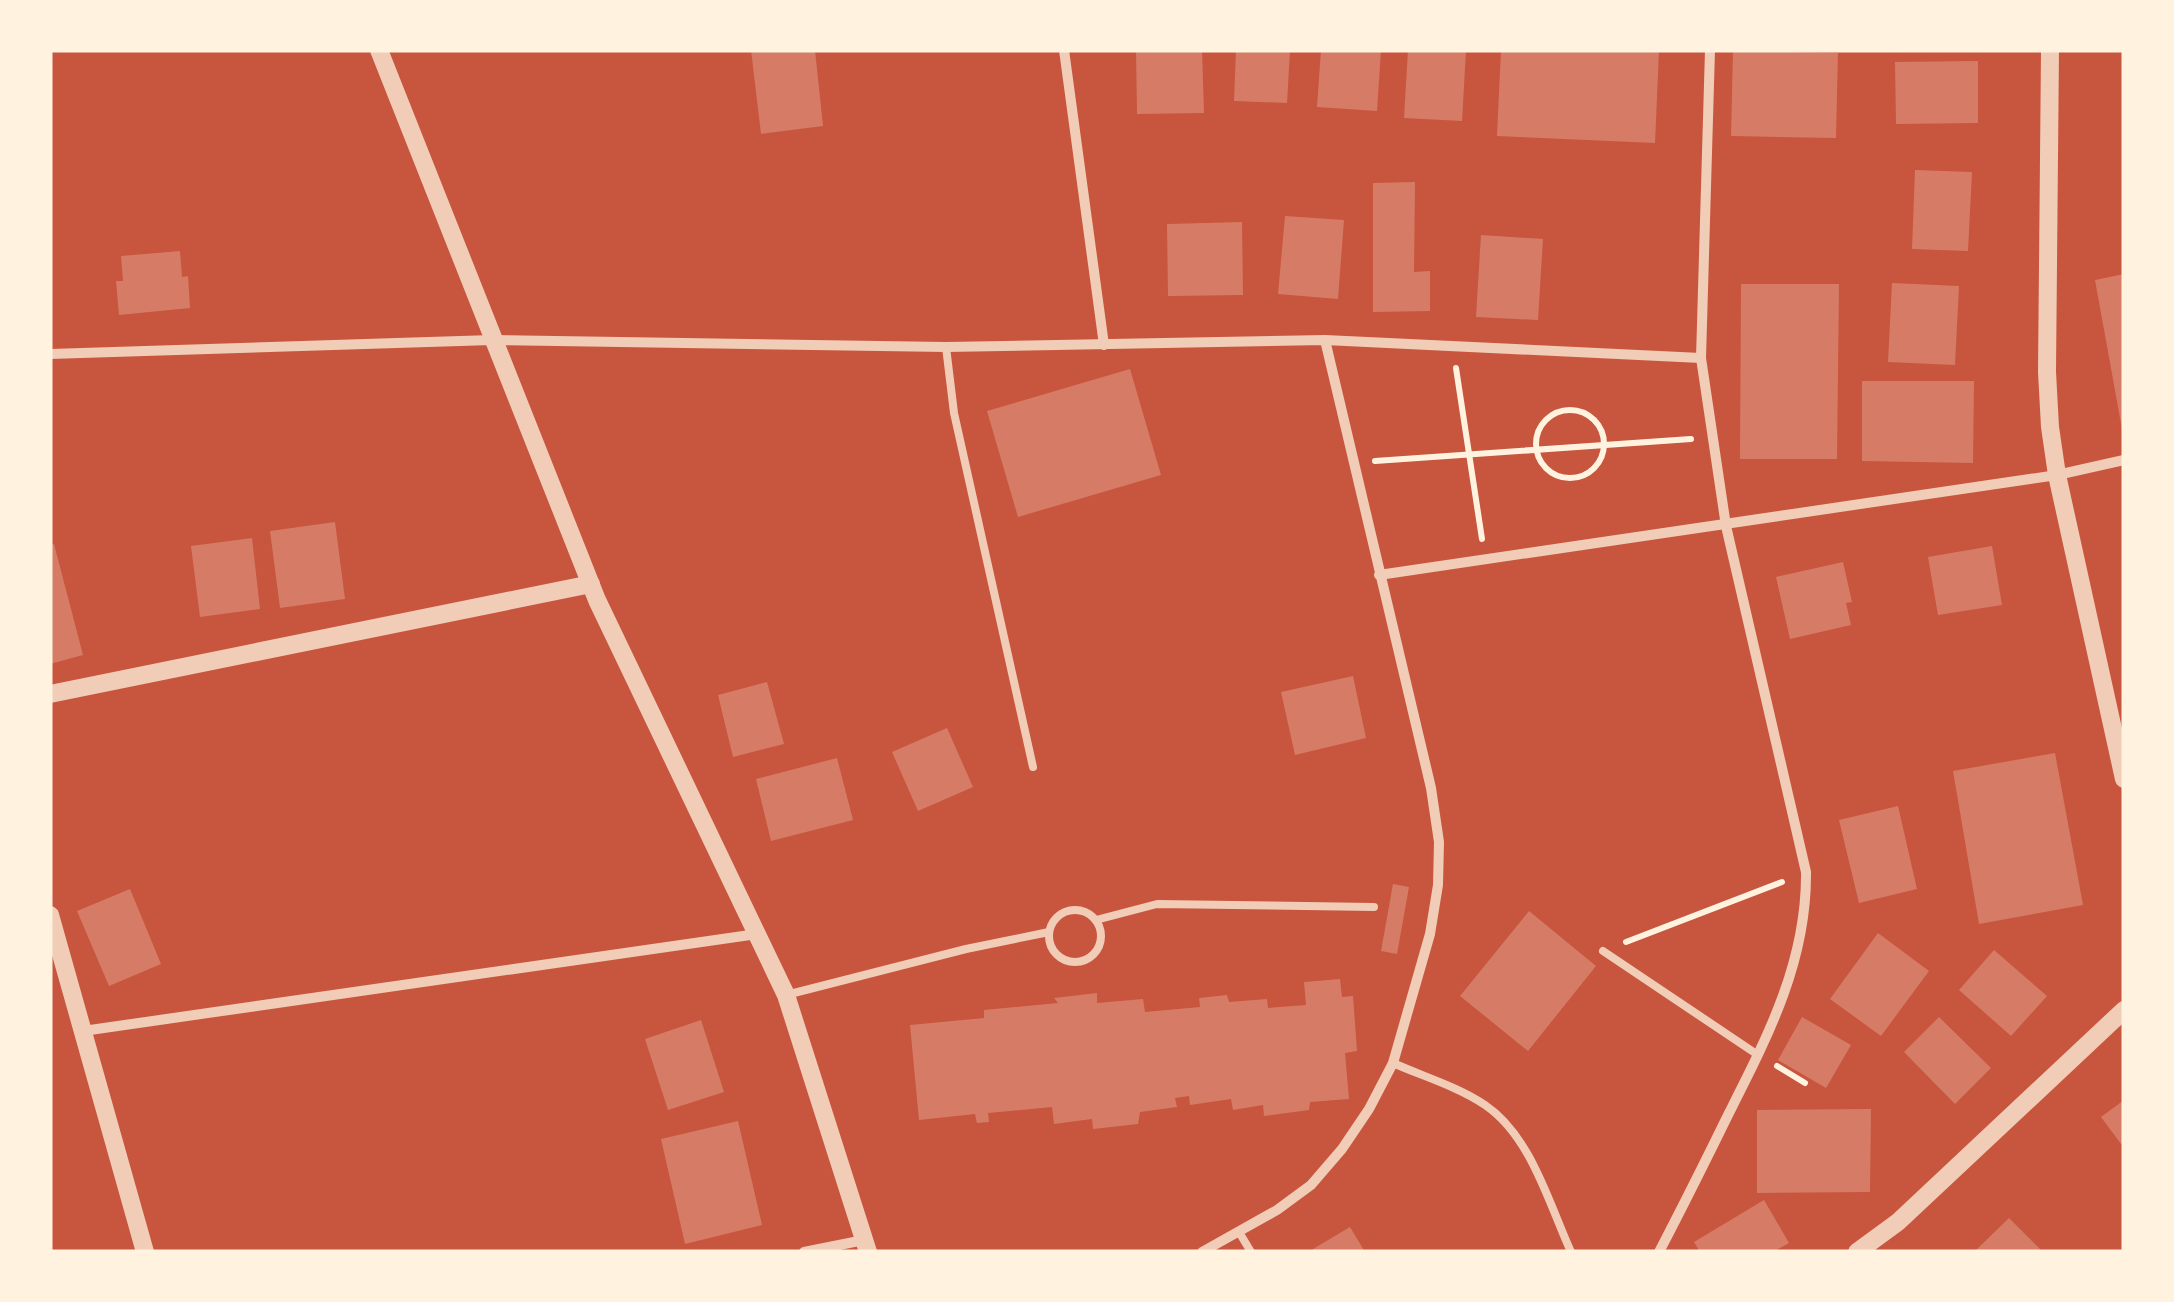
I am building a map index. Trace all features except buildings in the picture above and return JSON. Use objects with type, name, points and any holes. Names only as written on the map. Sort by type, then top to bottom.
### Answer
[{"type":"street","points":[[379,50],[590,584],[786,995],[866,1246],[804,1252]]},
{"type":"street","points":[[1064,50],[1104,345]]},
{"type":"street","points":[[1659,1252],[1758,1056],[1789,984],[1806,904],[1806,872],[1726,526],[1701,358],[1710,50]]},
{"type":"street","points":[[2050,50],[2050,427],[2057,475],[2124,779]]},
{"type":"street","points":[[50,354],[492,340],[946,347],[1325,340],[1701,358]]},
{"type":"street","points":[[1202,1252],[1310,1186],[1342,1149],[1369,1108],[1392,1063],[1430,934],[1438,885],[1439,842],[1430,788],[1325,340]]},
{"type":"street","points":[[1379,575],[2057,475],[2124,460]]},
{"type":"street","points":[[50,694],[590,584]]},
{"type":"street","points":[[50,915],[145,1252]]},
{"type":"street","points":[[82,1031],[757,934]]},
{"type":"street","points":[[1858,1252],[1898,1222],[2124,1010]]},
{"type":"lane","points":[[946,347],[958,432],[1033,768]]},
{"type":"lane","points":[[1096,920],[1157,904],[1374,908]]},
{"type":"lane","points":[[1072,910],[1090,914],[1100,929],[1099,946],[1094,954],[1078,963],[1056,955],[1048,932],[1056,918],[1072,910]]},
{"type":"lane","points":[[786,995],[1048,932]]},
{"type":"lane","points":[[1603,951],[1758,1056]]},
{"type":"lane","points":[[1392,1063],[1483,1103],[1505,1121],[1523,1148],[1572,1252]]},
{"type":"lane","points":[[1239,1232],[1251,1252]]},
{"type":"path","points":[[1452,346],[1486,560]]},
{"type":"path","points":[[1567,409],[1593,418],[1602,429],[1604,444],[1594,468],[1573,478],[1551,472],[1536,448],[1543,423],[1567,409]]},
{"type":"path","points":[[1354,463],[1712,437]]},
{"type":"path","points":[[1603,951],[1806,872]]},
{"type":"path","points":[[1758,1056],[1805,1083]]}]
